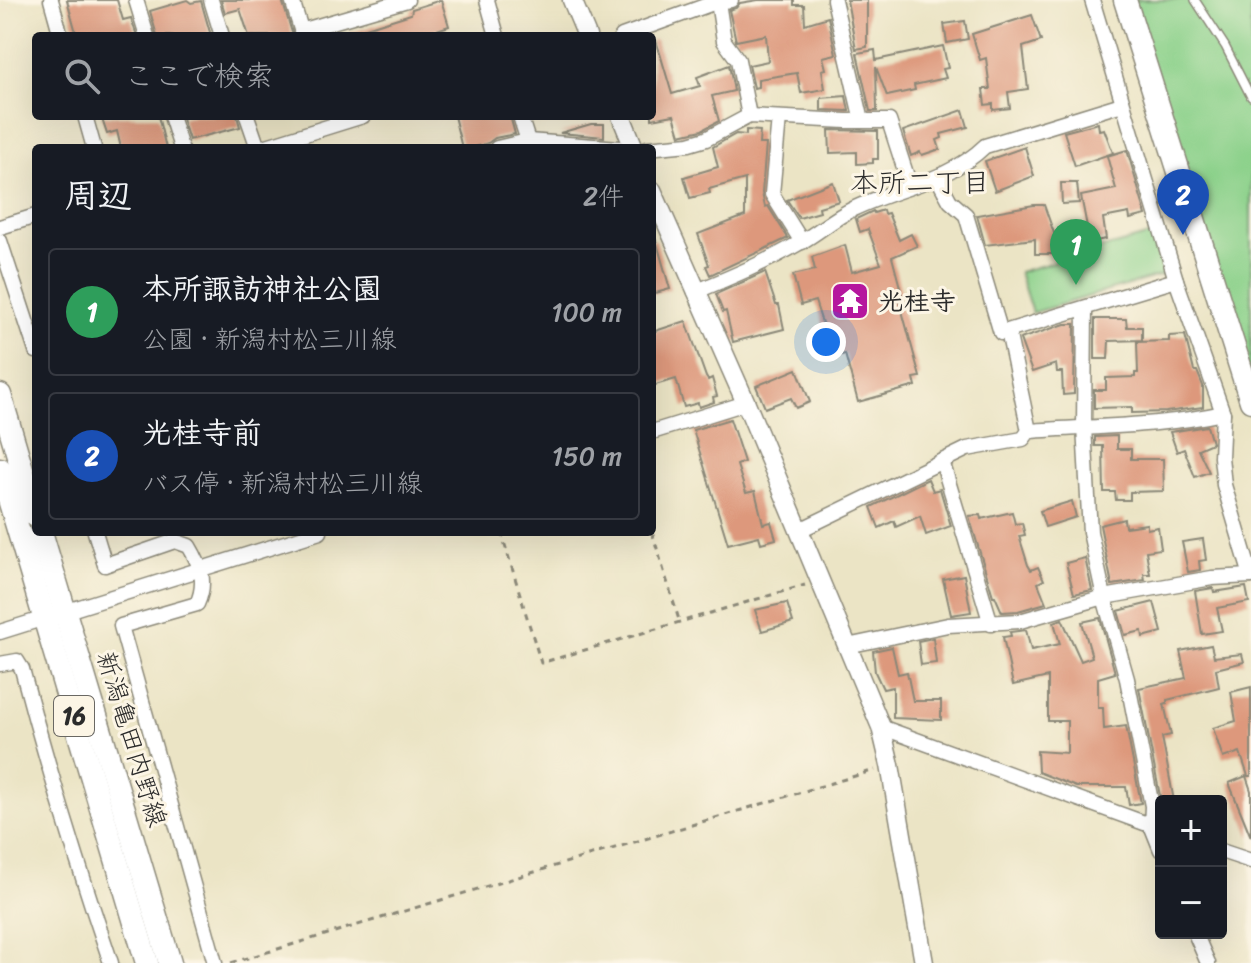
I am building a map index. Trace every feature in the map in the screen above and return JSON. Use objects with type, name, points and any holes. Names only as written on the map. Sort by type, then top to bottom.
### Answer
[{"type":"main road","points":[[1125,0],[1251,401]]},
{"type":"main road","points":[[0,395],[32,503]]},
{"type":"main road","name":"新潟亀田内野線","points":[[0,469],[55,616],[170,963]]},
{"type":"main road","name":"新潟亀田内野線","points":[[42,536],[55,616],[147,963]]},
{"type":"street","points":[[51,0],[60,32]]},
{"type":"street","points":[[136,0],[146,32]]},
{"type":"street","points":[[211,0],[221,32]]},
{"type":"street","points":[[292,0],[301,32]]},
{"type":"street","points":[[308,32],[407,0]]},
{"type":"street","points":[[487,0],[496,32]]},
{"type":"street","points":[[572,0],[585,32]]},
{"type":"street","points":[[834,0],[862,121]]},
{"type":"street","points":[[847,646],[948,625],[1020,621],[1104,597],[1212,578],[1251,576],[1224,485],[1221,457],[1223,413],[1176,280],[1092,0]]},
{"type":"street","points":[[634,32],[725,1],[724,41],[738,60],[749,116]]},
{"type":"street","points":[[695,292],[762,264],[848,211],[885,193],[938,179],[974,157],[985,146],[1122,104]]},
{"type":"street","points":[[656,147],[706,139],[749,116],[889,121],[910,186]]},
{"type":"street","points":[[779,118],[772,194],[802,242]]},
{"type":"street","points":[[86,120],[93,144]]},
{"type":"street","points":[[172,120],[180,144]]},
{"type":"street","points":[[248,120],[258,144]]},
{"type":"street","points":[[521,120],[528,141]]},
{"type":"street","points":[[623,120],[632,144]]},
{"type":"street","points":[[269,144],[328,121]]},
{"type":"street","points":[[515,144],[528,141],[567,144]]},
{"type":"street","points":[[938,179],[950,201],[966,215],[1001,333],[1176,280]]},
{"type":"street","points":[[656,199],[746,403],[881,727],[924,963]]},
{"type":"street","points":[[0,227],[32,217]]},
{"type":"street","points":[[0,241],[32,339]]},
{"type":"street","points":[[1085,308],[1084,427],[1090,532],[1127,679],[1155,822]]},
{"type":"street","points":[[798,531],[967,449],[1023,439],[1029,431],[1008,331]]},
{"type":"street","points":[[656,431],[746,403]]},
{"type":"street","points":[[1029,431],[1160,425],[1223,413]]},
{"type":"street","points":[[942,461],[991,624]]},
{"type":"street","points":[[96,536],[105,565],[175,541],[189,546],[202,567],[202,592],[197,604],[121,626],[215,963]]},
{"type":"street","points":[[0,632],[307,536]]},
{"type":"street","points":[[0,664],[17,661],[22,669],[41,743],[111,963]]},
{"type":"street","points":[[881,727],[1155,827]]},
{"type":"street","points":[[1227,853],[1251,861]]},
{"type":"street","points":[[1198,939],[1208,963]]},
{"type":"lane","points":[[1195,0],[1225,46],[1251,97]]},
{"type":"path","points":[[502,536],[541,663],[819,581]]},
{"type":"path","points":[[653,536],[680,622]]},
{"type":"path","points":[[230,963],[890,765]]},
{"type":"green space","points":[[1130,0],[1251,0],[1251,380]]},
{"type":"green space","points":[[1157,233],[1169,273],[1032,313],[1019,272]]},
{"type":"building","points":[[67,0],[117,0],[123,20],[131,18],[136,32],[76,32]]},
{"type":"building","points":[[187,0],[191,3],[201,1],[210,32],[156,32],[150,11]]},
{"type":"building","points":[[221,0],[282,0],[292,32],[248,32],[240,9],[225,13]]},
{"type":"building","points":[[441,0],[449,26],[431,32],[353,32],[411,14],[412,9]]},
{"type":"building","points":[[794,0],[794,5],[804,5],[805,24],[828,17],[836,54],[823,57],[825,89],[801,93],[797,73],[758,79],[758,87],[754,88],[749,65],[768,61],[766,35],[736,41],[729,10],[740,3]]},
{"type":"building","points":[[847,0],[867,0],[867,47],[856,49]]},
{"type":"building","points":[[1032,15],[1041,41],[1023,47],[1028,89],[1008,92],[1010,108],[993,110],[993,104],[985,105],[983,89],[990,89],[986,58],[980,60],[972,34]]},
{"type":"building","points":[[965,21],[968,39],[947,43],[944,24]]},
{"type":"building","points":[[656,40],[672,94],[700,86],[697,77],[729,65],[734,91],[712,96],[719,121],[702,130],[680,135],[674,115],[656,118]]},
{"type":"building","points":[[943,46],[948,68],[943,69],[946,78],[914,85],[915,90],[887,96],[876,67],[877,111],[870,111],[857,53],[875,50],[876,60]]},
{"type":"building","points":[[846,96],[849,111],[821,110],[821,98]]},
{"type":"building","points":[[963,110],[968,127],[941,134],[942,138],[937,140],[940,149],[911,156],[903,131]]},
{"type":"building","points":[[102,120],[159,120],[165,144],[120,144],[117,131],[107,134]]},
{"type":"building","points":[[183,120],[238,120],[240,127],[189,140]]},
{"type":"building","points":[[455,120],[511,120],[515,134],[495,138],[485,144],[461,144]]},
{"type":"building","points":[[1098,123],[1099,130],[1104,129],[1113,153],[1075,166],[1064,132]]},
{"type":"building","points":[[591,124],[604,124],[604,137],[560,133]]},
{"type":"building","points":[[746,130],[760,131],[759,144],[766,144],[762,193],[765,207],[768,206],[788,238],[710,275],[698,234],[745,216],[745,179],[690,198],[684,177],[718,167],[713,147],[736,134],[746,135]]},
{"type":"building","points":[[829,130],[878,131],[878,159],[873,159],[873,163],[857,164],[857,152],[830,153]]},
{"type":"building","points":[[1025,147],[1034,176],[995,191],[985,161]]},
{"type":"building","points":[[1127,150],[1146,215],[1130,219],[1129,213],[1103,218],[1106,239],[1090,242],[1081,196],[1116,189],[1107,156]]},
{"type":"building","points":[[833,182],[839,201],[819,207],[820,212],[799,218],[787,200]]},
{"type":"building","points":[[1061,183],[1077,183],[1079,203],[1062,204]]},
{"type":"building","points":[[1044,205],[1056,239],[1057,254],[1035,254],[1035,239],[985,245],[977,215]]},
{"type":"building","points":[[883,210],[884,214],[888,213],[899,240],[911,234],[917,246],[892,257],[902,295],[898,296],[920,377],[914,378],[916,386],[858,402],[845,354],[833,357],[815,301],[801,305],[793,275],[815,270],[812,257],[845,245],[852,272],[881,264],[868,229],[860,232],[856,219]]},
{"type":"building","points":[[656,240],[670,289],[656,293]]},
{"type":"building","points":[[765,272],[776,305],[779,305],[784,329],[733,342],[726,311],[723,312],[716,294]]},
{"type":"building","points":[[1095,319],[1126,319],[1127,327],[1142,327],[1142,340],[1109,341],[1108,359],[1095,359]]},
{"type":"building","points":[[686,321],[706,377],[708,380],[712,378],[717,396],[713,397],[714,402],[699,407],[698,403],[684,407],[676,379],[656,385],[656,331]]},
{"type":"building","points":[[1065,324],[1075,324],[1074,394],[1063,395],[1062,372],[1057,372],[1056,364],[1032,372],[1020,339]]},
{"type":"building","points":[[1185,335],[1194,371],[1197,371],[1203,386],[1203,407],[1132,413],[1132,407],[1094,408],[1094,390],[1106,390],[1106,378],[1135,377],[1138,373],[1137,342],[1169,341],[1169,336]]},
{"type":"building","points":[[797,369],[810,402],[796,408],[791,398],[765,408],[756,386]]},
{"type":"building","points":[[730,419],[744,462],[737,465],[746,493],[755,491],[763,524],[771,522],[776,539],[761,543],[759,536],[728,544],[693,430]]},
{"type":"building","points":[[1207,426],[1212,443],[1198,449],[1209,472],[1195,477],[1184,449],[1177,452],[1170,432]]},
{"type":"building","points":[[1117,436],[1117,449],[1131,449],[1131,459],[1163,459],[1164,491],[1130,492],[1130,500],[1116,500],[1115,492],[1104,492],[1103,446],[1095,446],[1095,437]]},
{"type":"building","points":[[928,479],[933,491],[940,489],[951,526],[926,535],[920,516],[896,527],[894,521],[879,528],[871,507]]},
{"type":"building","points":[[1072,501],[1076,517],[1045,527],[1040,511]]},
{"type":"building","points":[[1012,512],[1015,524],[1022,523],[1025,535],[1019,536],[1028,565],[1031,570],[1038,567],[1044,580],[1038,583],[1046,603],[1002,612],[993,596],[969,516],[980,515],[981,519]]},
{"type":"building","points":[[1124,519],[1125,527],[1147,524],[1147,529],[1158,527],[1161,549],[1146,551],[1150,574],[1144,574],[1145,580],[1112,585],[1100,525]]},
{"type":"building","points":[[1203,539],[1206,560],[1199,561],[1200,570],[1188,572],[1182,542]]},
{"type":"building","points":[[1085,558],[1092,590],[1074,594],[1066,563]]},
{"type":"building","points":[[964,575],[971,612],[951,615],[943,579]]},
{"type":"building","points":[[1246,587],[1249,602],[1217,608],[1222,631],[1202,634],[1195,591],[1213,588],[1214,592]]},
{"type":"building","points":[[1154,602],[1162,632],[1143,637],[1142,631],[1125,635],[1118,611]]},
{"type":"building","points":[[787,603],[793,622],[762,631],[755,610]]},
{"type":"building","points":[[1100,618],[1115,673],[1098,678],[1098,708],[1103,708],[1104,729],[1126,726],[1141,803],[1129,805],[1126,787],[1076,787],[1038,772],[1037,751],[1067,753],[1067,721],[1048,721],[1048,677],[1013,685],[1003,637],[1011,636],[1010,632],[1026,630],[1031,650],[1060,644],[1054,622],[1062,619],[1081,661],[1092,657],[1082,622]]},
{"type":"building","points":[[933,638],[936,663],[921,665],[918,641]]},
{"type":"building","points":[[1211,645],[1214,657],[1242,654],[1244,662],[1216,669],[1219,687],[1167,700],[1164,704],[1171,735],[1162,737],[1173,795],[1160,795],[1139,688],[1186,678],[1180,651]]},
{"type":"building","points":[[892,647],[898,674],[907,672],[913,701],[941,701],[941,720],[893,718],[893,687],[883,689],[875,672],[873,651]]},
{"type":"building","points":[[1251,687],[1251,776],[1248,776],[1240,752],[1223,758],[1213,728],[1236,721],[1231,692]]},
{"type":"building","points":[[1246,776],[1251,791],[1251,837],[1229,783]]},
{"type":"place","name":"光桂寺前","points":[[1183,235]]},
{"type":"place","name":"本所諏訪神社公園","points":[[1076,285]]},
{"type":"place","name":"光桂寺","points":[[850,301]]},
{"type":"district","name":"本所二丁目","points":[[920,182]]}]
